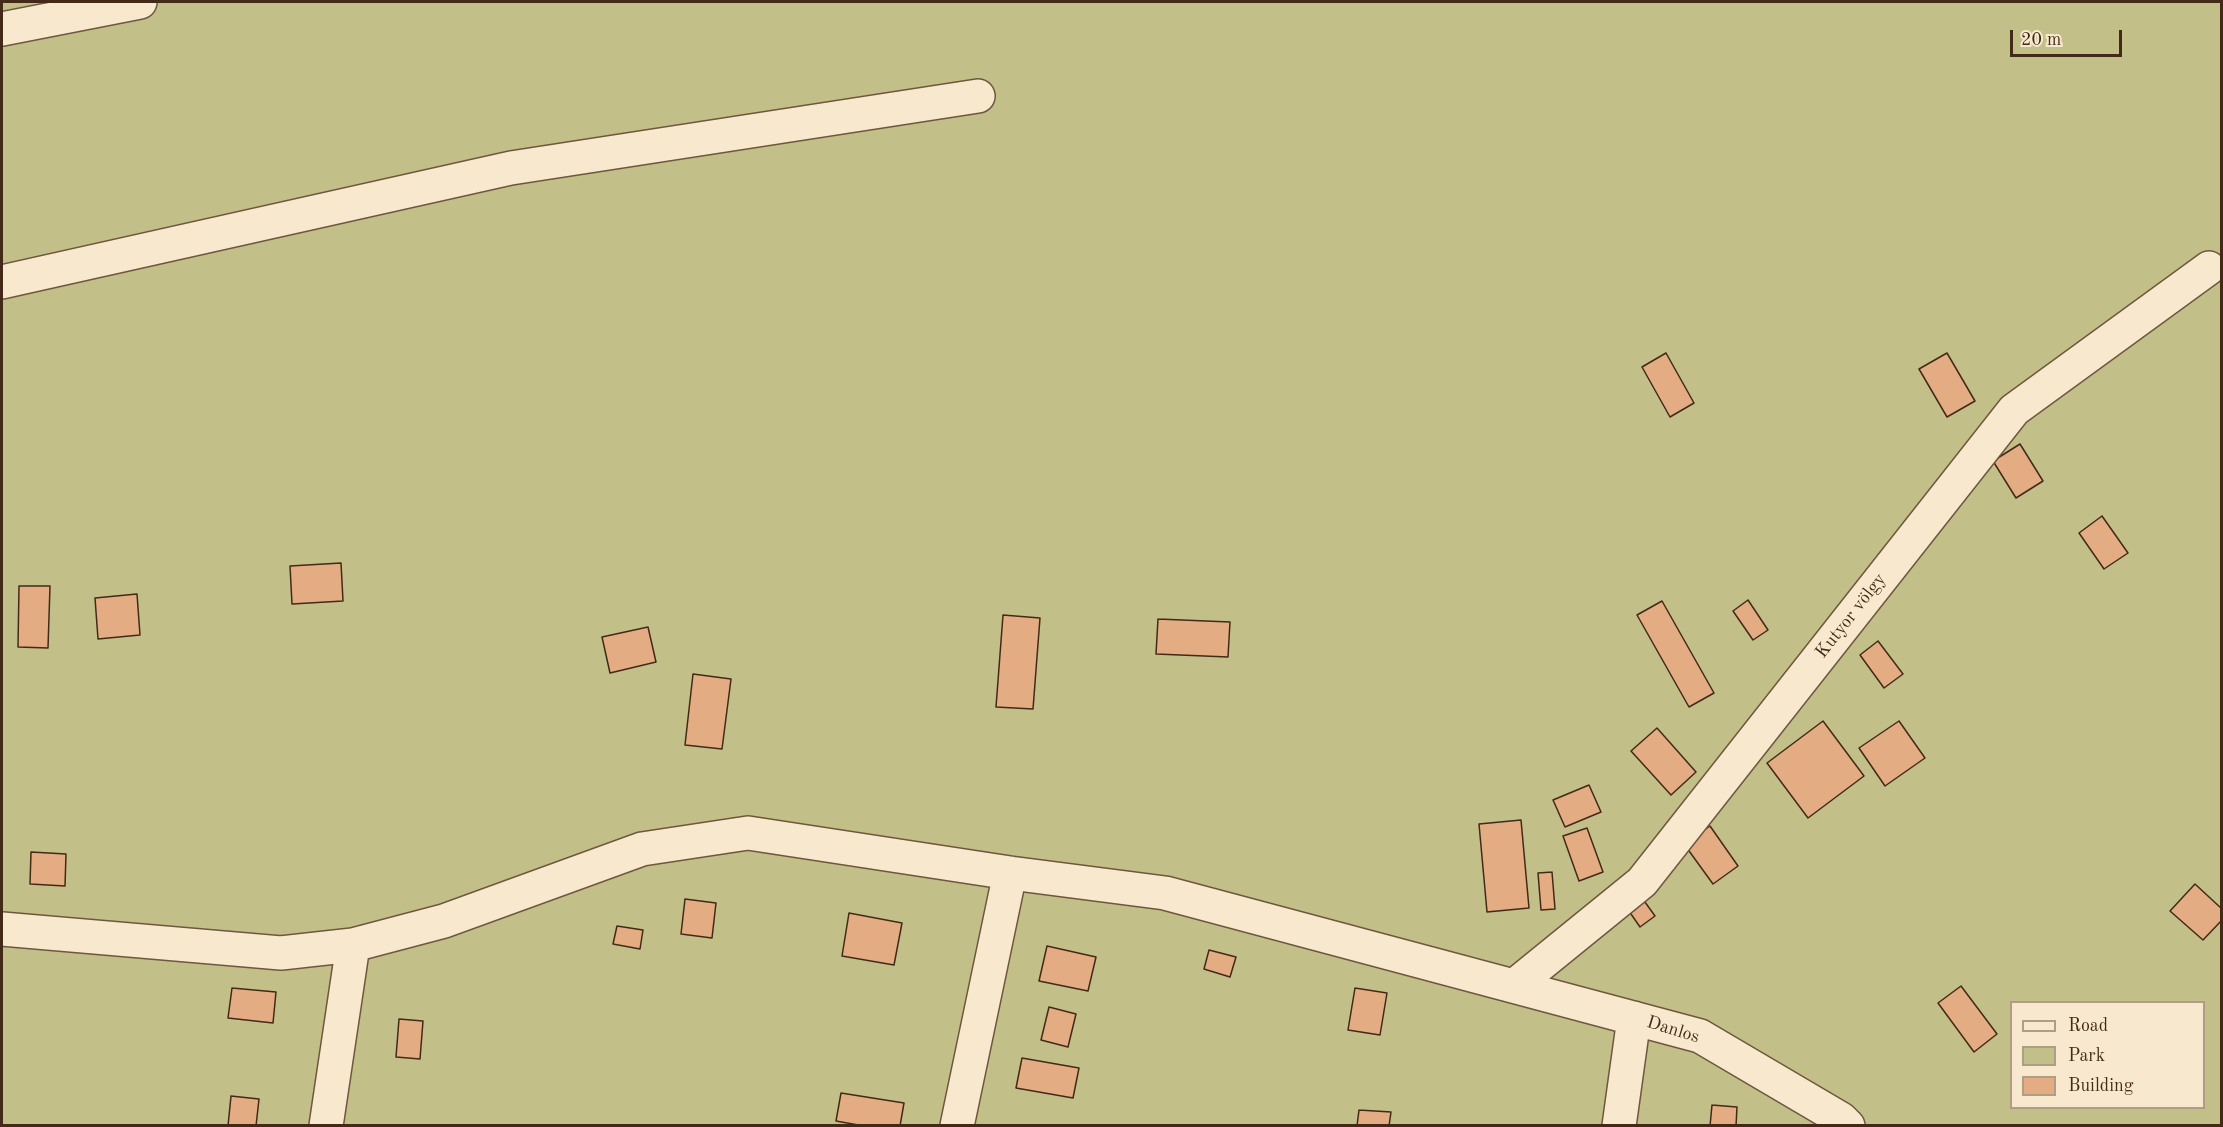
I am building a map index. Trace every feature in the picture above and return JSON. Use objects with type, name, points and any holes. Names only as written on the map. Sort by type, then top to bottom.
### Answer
[{"type":"street","points":[[2,29],[140,2]]},
{"type":"street","points":[[2,282],[511,168],[978,96]]},
{"type":"street","name":"Kutyor völgy","points":[[1514,986],[1642,882],[2014,410],[2209,268]]},
{"type":"street","name":"Danlos","points":[[2,929],[281,953],[353,945],[444,921],[642,849],[748,833],[1010,873],[1165,893],[1700,1036],[1848,1125]]},
{"type":"street","points":[[957,1125],[1010,873]]},
{"type":"street","points":[[326,1125],[353,945]]},
{"type":"street","points":[[1619,1125],[1634,1018]]},
{"type":"green space","points":[[2,2],[2221,2],[2221,1125],[2,1126]]},
{"type":"building","points":[[1666,353],[1694,403],[1670,417],[1642,367]]},
{"type":"building","points":[[1947,353],[1975,401],[1947,417],[1919,369]]},
{"type":"building","points":[[2020,444],[2043,481],[2016,498],[1993,461]]},
{"type":"building","points":[[2102,516],[2128,553],[2104,569],[2079,533]]},
{"type":"building","points":[[341,563],[343,601],[292,604],[290,566]]},
{"type":"building","points":[[19,586],[50,586],[48,648],[18,647]]},
{"type":"building","points":[[137,594],[140,635],[98,639],[95,598]]},
{"type":"building","points":[[1748,600],[1768,630],[1753,640],[1733,611]]},
{"type":"building","points":[[1662,601],[1714,693],[1689,707],[1637,615]]},
{"type":"building","points":[[1003,615],[1040,618],[1033,709],[996,707]]},
{"type":"building","points":[[1158,619],[1230,622],[1228,657],[1156,654]]},
{"type":"building","points":[[648,627],[656,662],[610,673],[602,637]]},
{"type":"building","points":[[1878,641],[1903,674],[1884,688],[1860,655]]},
{"type":"building","points":[[693,674],[731,679],[722,749],[685,745]]},
{"type":"building","points":[[1823,721],[1864,776],[1808,818],[1767,763]]},
{"type":"building","points":[[1899,721],[1925,758],[1885,786],[1859,748]]},
{"type":"building","points":[[1657,728],[1696,772],[1671,795],[1631,751]]},
{"type":"building","points":[[1589,785],[1601,812],[1565,827],[1553,800]]},
{"type":"building","points":[[1521,820],[1529,908],[1487,912],[1479,824]]},
{"type":"building","points":[[1710,826],[1738,866],[1713,884],[1684,844]]},
{"type":"building","points":[[1587,828],[1603,872],[1579,881],[1563,836]]},
{"type":"building","points":[[31,852],[66,854],[65,886],[30,884]]},
{"type":"building","points":[[1552,872],[1555,909],[1541,910],[1538,873]]},
{"type":"building","points":[[2195,884],[2222,909],[2222,920],[2203,940],[2170,911]]},
{"type":"building","points":[[1637,891],[1655,916],[1640,927],[1622,901]]},
{"type":"building","points":[[685,899],[716,903],[712,938],[681,934]]},
{"type":"building","points":[[849,913],[902,923],[894,965],[842,956]]},
{"type":"building","points":[[617,926],[643,930],[640,949],[613,944]]},
{"type":"building","points":[[1047,946],[1096,957],[1088,991],[1039,981]]},
{"type":"building","points":[[1209,950],[1236,957],[1230,977],[1204,969]]},
{"type":"building","points":[[1961,986],[1997,1034],[1974,1052],[1938,1003]]},
{"type":"building","points":[[232,988],[276,992],[273,1023],[228,1018]]},
{"type":"building","points":[[1355,988],[1387,993],[1380,1035],[1348,1030]]},
{"type":"building","points":[[1049,1007],[1076,1014],[1068,1047],[1041,1040]]},
{"type":"building","points":[[399,1019],[423,1021],[420,1059],[396,1057]]},
{"type":"building","points":[[1022,1058],[1079,1068],[1073,1098],[1016,1088]]},
{"type":"building","points":[[841,1093],[904,1103],[900,1126],[864,1126],[836,1121]]},
{"type":"building","points":[[231,1096],[259,1099],[256,1126],[228,1126]]},
{"type":"building","points":[[1712,1105],[1737,1107],[1736,1126],[1710,1126]]},
{"type":"building","points":[[1359,1110],[1391,1112],[1389,1126],[1357,1126]]}]
